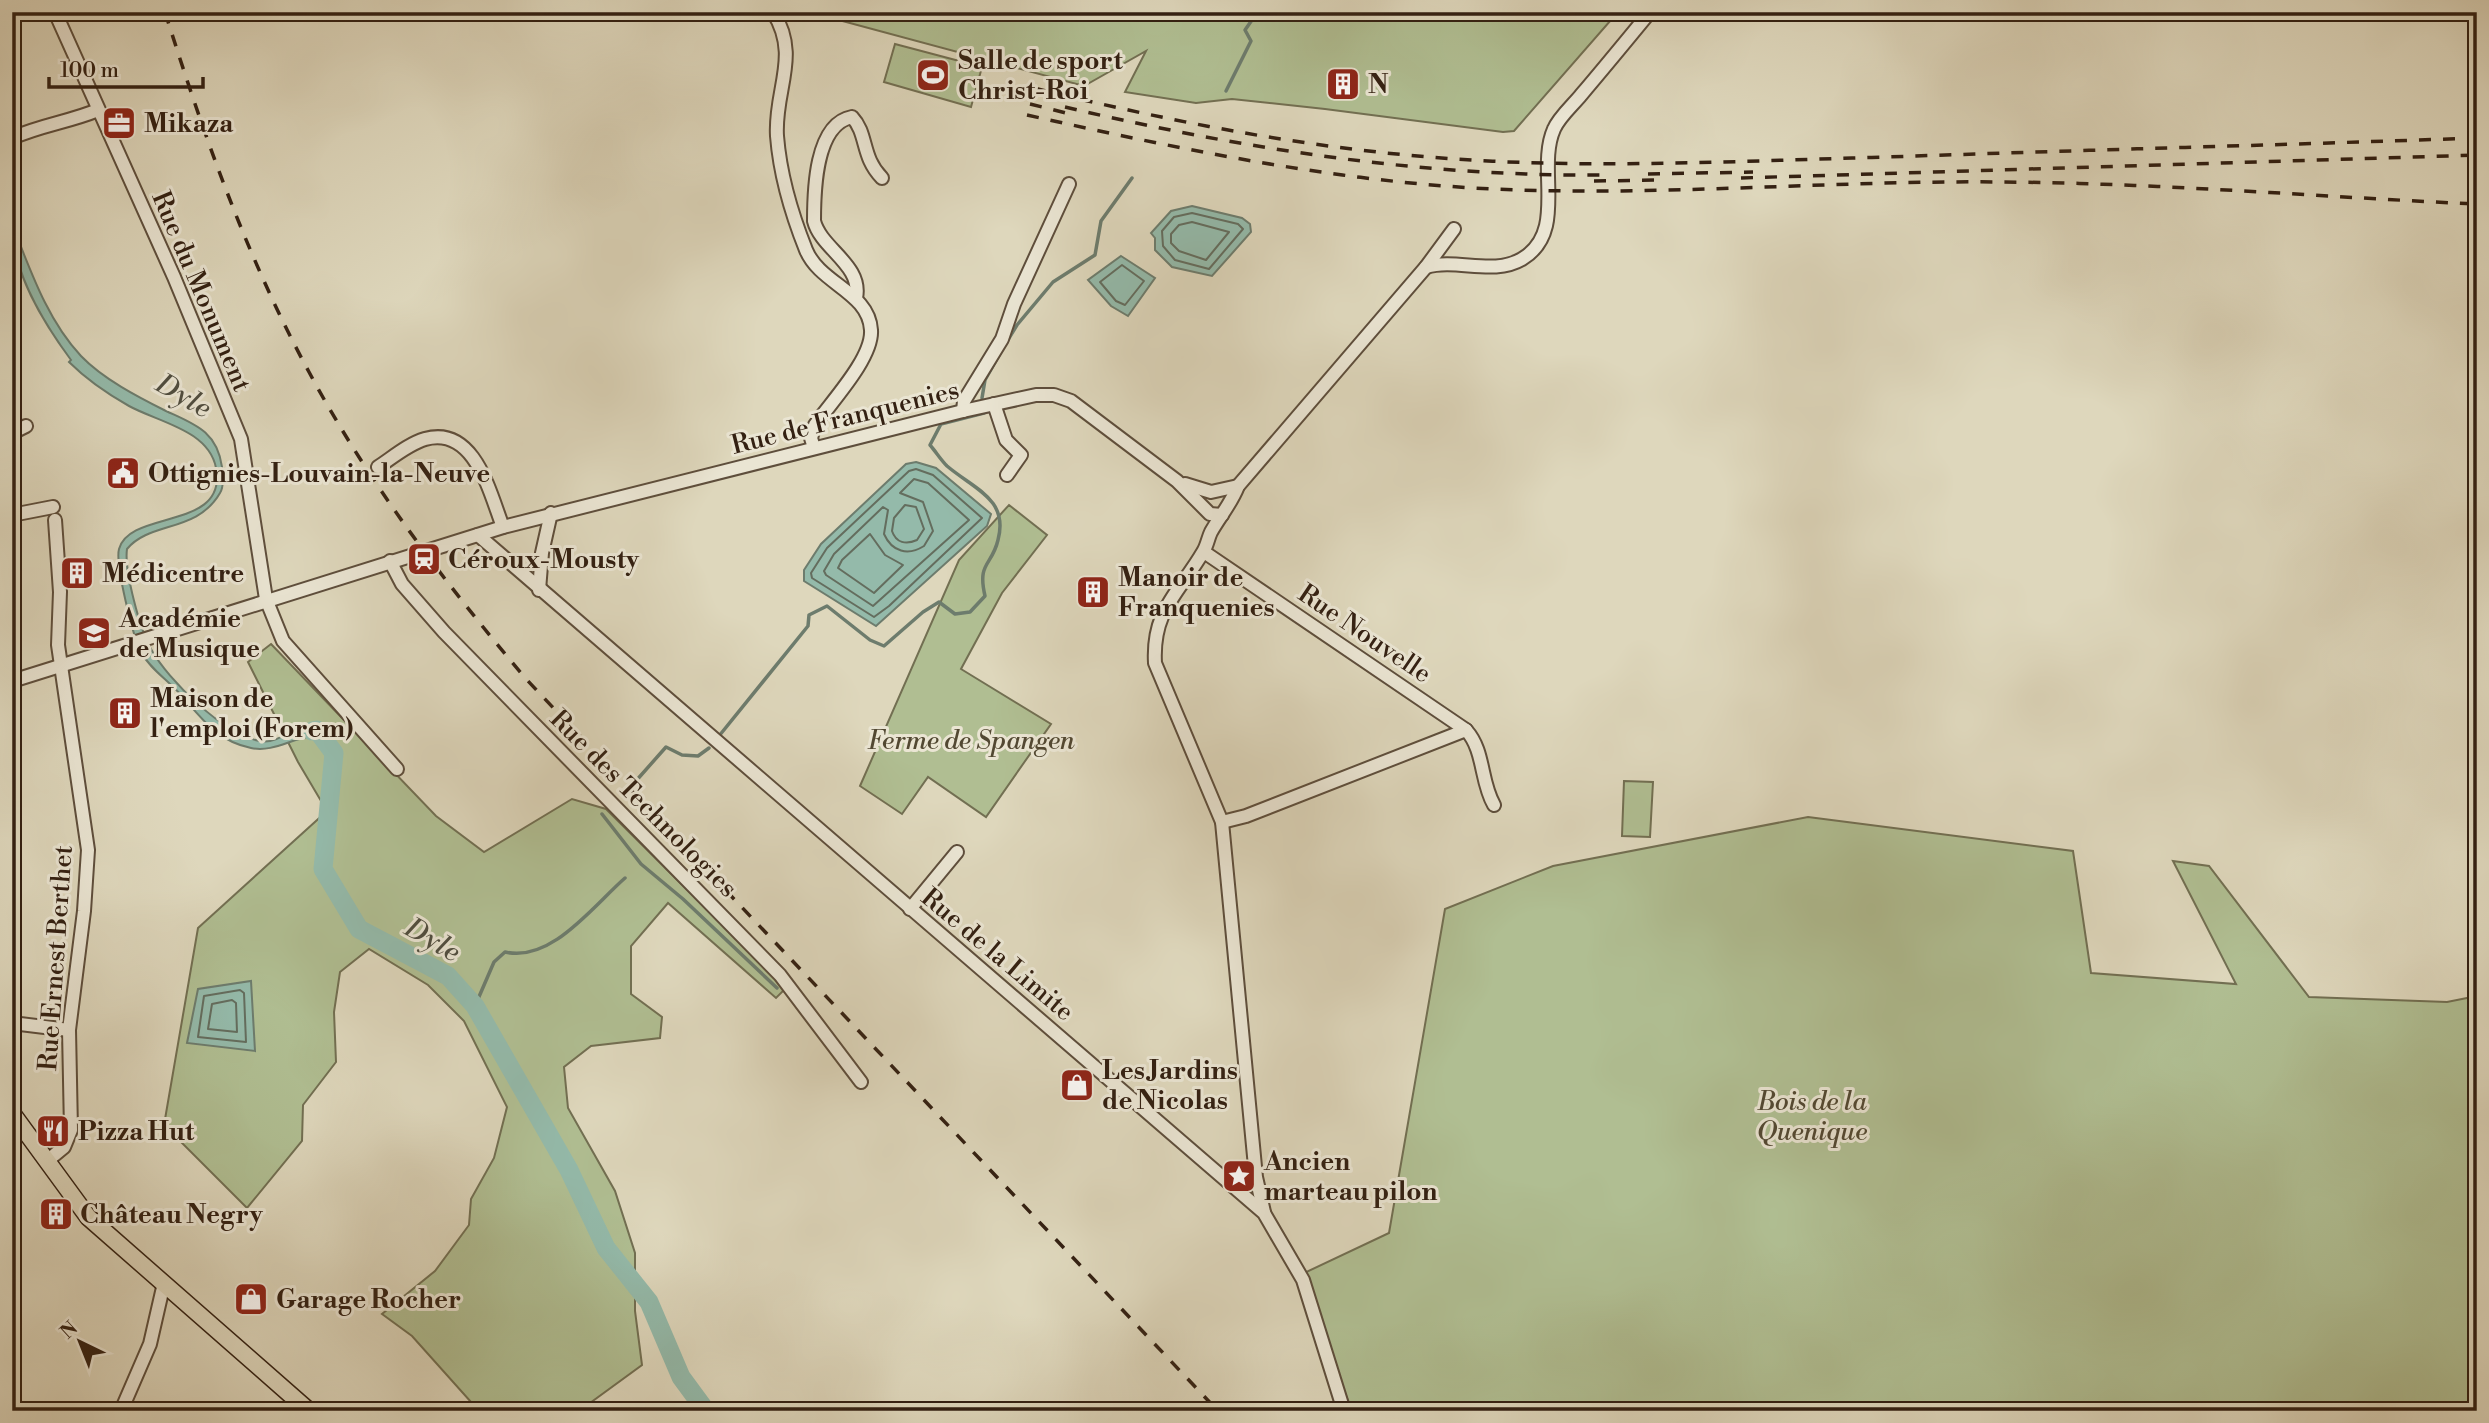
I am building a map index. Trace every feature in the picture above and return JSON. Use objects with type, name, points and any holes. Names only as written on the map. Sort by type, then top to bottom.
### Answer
[{"type":"main road","points":[[12,1113],[88,1217],[309,1411]]},
{"type":"street","name":"Rue du Monument","points":[[55,12],[174,277],[241,439],[266,600],[283,641],[397,769]]},
{"type":"street","points":[[773,12],[784,33],[788,50],[777,110],[777,136],[789,200],[812,261],[828,278],[856,298],[870,323],[871,340],[862,360],[815,425],[811,438],[814,448]]},
{"type":"street","points":[[1426,267],[1448,263],[1504,265],[1520,260],[1534,249],[1540,242],[1546,222],[1554,127],[1650,12]]},
{"type":"street","points":[[12,138],[45,125],[70,122],[98,110]]},
{"type":"street","points":[[856,298],[857,290],[847,265],[814,222],[816,179],[830,129],[842,119],[852,117],[862,135],[865,155],[882,178]]},
{"type":"street","points":[[963,411],[964,401],[1002,339],[1014,304],[1069,184]]},
{"type":"street","points":[[1264,1213],[1256,1177],[1222,822],[1155,663],[1160,617],[1204,552],[1211,533],[1212,511],[1205,499],[1221,495],[1238,486],[1426,267],[1454,229]]},
{"type":"street","name":"Rue de Franquenies","points":[[12,681],[551,513],[1036,395],[1071,401],[1177,481],[1212,511]]},
{"type":"street","points":[[994,404],[1006,440],[1021,456],[1007,475]]},
{"type":"street","points":[[12,433],[26,426]]},
{"type":"street","points":[[378,467],[424,439],[440,437],[452,441],[466,448],[477,462],[503,527]]},
{"type":"street","name":"Rue de Franquenies","points":[[1177,481],[1221,495]]},
{"type":"street","points":[[1212,511],[1227,511],[1221,495]]},
{"type":"street","points":[[539,590],[542,553],[551,513]]},
{"type":"street","name":"Rue Ernest Berthet","points":[[12,515],[54,514],[61,666],[88,850],[84,911],[69,1030],[71,1130],[64,1147],[47,1161]]},
{"type":"street","name":"Rue de la Limite","points":[[478,535],[1264,1213],[1303,1280],[1344,1411]]},
{"type":"street","name":"Rue Nouvelle","points":[[1204,552],[1466,730]]},
{"type":"street","name":"Rue des Technologies","points":[[390,561],[402,584],[444,632],[780,975],[861,1082]]},
{"type":"street","points":[[1222,822],[1246,816],[1466,730],[1478,748],[1486,791],[1494,805]]},
{"type":"street","points":[[910,909],[957,852]]},
{"type":"street","points":[[12,1023],[69,1030]]},
{"type":"street","points":[[1241,1191],[1256,1177]]},
{"type":"street","points":[[121,1411],[150,1344],[164,1283]]},
{"type":"green space","points":[[809,12],[1618,12],[1514,131],[1503,132],[1232,99],[1196,103],[1125,92],[1146,51],[1084,86]]},
{"type":"green space","name":"Salle de sport Christ-Roi","points":[[895,44],[982,67],[971,107],[884,82]]},
{"type":"green space","name":"Ferme de Spangen","points":[[1009,505],[1047,535],[1002,593],[961,669],[1051,724],[986,817],[928,777],[902,814],[860,786],[959,560]]},
{"type":"green space","points":[[271,644],[436,816],[484,852],[572,799],[606,809],[786,988],[776,998],[668,903],[631,946],[631,994],[662,1017],[660,1038],[591,1046],[564,1067],[568,1108],[615,1191],[635,1253],[635,1311],[642,1365],[579,1411],[479,1411],[412,1336],[382,1314],[435,1271],[469,1225],[471,1199],[494,1158],[507,1107],[464,1021],[428,985],[369,949],[340,972],[334,1012],[336,1062],[303,1105],[302,1141],[247,1208],[164,1125],[198,928],[327,811],[298,762],[248,662]]},
{"type":"green space","points":[[1624,781],[1653,782],[1650,837],[1622,836]]},
{"type":"green space","name":"Bois de la Quenique","points":[[1808,817],[2073,851],[2091,973],[2236,984],[2173,861],[2209,866],[2309,997],[2447,1002],[2477,996],[2477,1411],[1352,1411],[1300,1275],[1389,1233],[1445,909],[1553,866]]},
{"type":"water","points":[[1192,206],[1242,218],[1250,224],[1251,232],[1212,276],[1172,267],[1155,250],[1155,238],[1151,233],[1171,211]]},
{"type":"water","points":[[12,224],[49,310],[58,327],[81,356],[121,387],[203,430],[219,455],[223,474],[222,488],[210,506],[187,521],[148,534],[127,549],[134,600],[151,649],[170,676],[198,704],[246,737],[265,742],[302,726],[321,724],[334,737],[327,748],[317,736],[260,749],[229,740],[203,720],[149,664],[141,652],[125,600],[119,549],[127,537],[140,528],[193,511],[207,502],[216,488],[216,468],[204,445],[193,436],[121,401],[69,362],[71,360],[40,313],[23,278],[13,242]]},
{"type":"water","points":[[1121,256],[1155,278],[1128,316],[1111,306],[1088,280]]},
{"type":"water","points":[[916,462],[936,468],[991,514],[987,526],[876,626],[804,581],[804,570],[821,544],[906,464]]},
{"type":"water","points":[[251,981],[255,1051],[187,1043],[198,989]]},
{"type":"waterway","points":[[1226,91],[1251,41],[1245,30],[1252,20],[1261,18],[1266,12]]},
{"type":"waterway","points":[[1006,343],[1017,325],[1053,282],[1095,255],[1101,221],[1132,178]]},
{"type":"waterway","points":[[982,398],[985,380],[1002,350]]},
{"type":"waterway","points":[[719,736],[808,626],[809,615],[827,606],[870,640],[884,646],[923,612],[939,602],[955,614],[970,612],[985,596],[984,570],[998,540],[998,514],[987,496],[947,466],[930,445],[941,424],[984,413]]},
{"type":"waterway","name":"Dyle","points":[[312,731],[317,730],[334,753],[323,869],[359,929],[448,976],[475,1006],[569,1170],[606,1248],[649,1302],[681,1377],[706,1411]]},
{"type":"waterway","points":[[635,782],[666,747],[682,755],[698,756],[709,748]]},
{"type":"waterway","points":[[602,814],[641,864],[683,899],[777,988]]},
{"type":"waterway","points":[[475,1006],[494,962],[505,952],[522,953],[555,941],[585,917],[625,878]]},
{"type":"railway","points":[[165,12],[228,196],[266,285],[332,413],[410,532],[527,680],[1218,1411]]},
{"type":"railway","points":[[682,12],[703,20]]},
{"type":"railway","points":[[1034,88],[1132,111],[1279,139],[1429,157],[1543,163],[1715,162],[2477,138]]},
{"type":"railway","points":[[1030,104],[1074,115]]},
{"type":"railway","points":[[1065,107],[1199,136],[1334,158],[1469,171],[1606,175]]},
{"type":"railway","points":[[1027,115],[1305,170],[1474,188],[1606,191],[2001,182],[2180,188],[2477,204]]},
{"type":"railway","points":[[1741,178],[2477,155]]},
{"type":"railway","points":[[1648,174],[1753,172]]},
{"type":"railway","points":[[1594,181],[1660,180]]},
{"type":"place","name":"Salle de sport Christ-Roi","points":[[933,75]]},
{"type":"place","name":"N","points":[[1343,84]]},
{"type":"place","name":"Mikaza","points":[[119,123]]},
{"type":"place","name":"Ottignies-Louvain-la-Neuve","points":[[123,473]]},
{"type":"place","name":"Céroux-Mousty","points":[[424,559]]},
{"type":"place","name":"Médicentre","points":[[77,573]]},
{"type":"place","name":"Manoir de Franquenies","points":[[1093,592]]},
{"type":"place","name":"Académie de Musique","points":[[94,633]]},
{"type":"place","name":"Maison de l'emploi (Forem)","points":[[125,713]]},
{"type":"place","name":"Les Jardins de Nicolas","points":[[1077,1085]]},
{"type":"place","name":"Pizza Hut","points":[[53,1131]]},
{"type":"place","name":"Ancien marteau pilon","points":[[1239,1176]]},
{"type":"place","name":"Château Negry","points":[[56,1214]]},
{"type":"place","name":"Garage Rocher","points":[[251,1299]]}]
